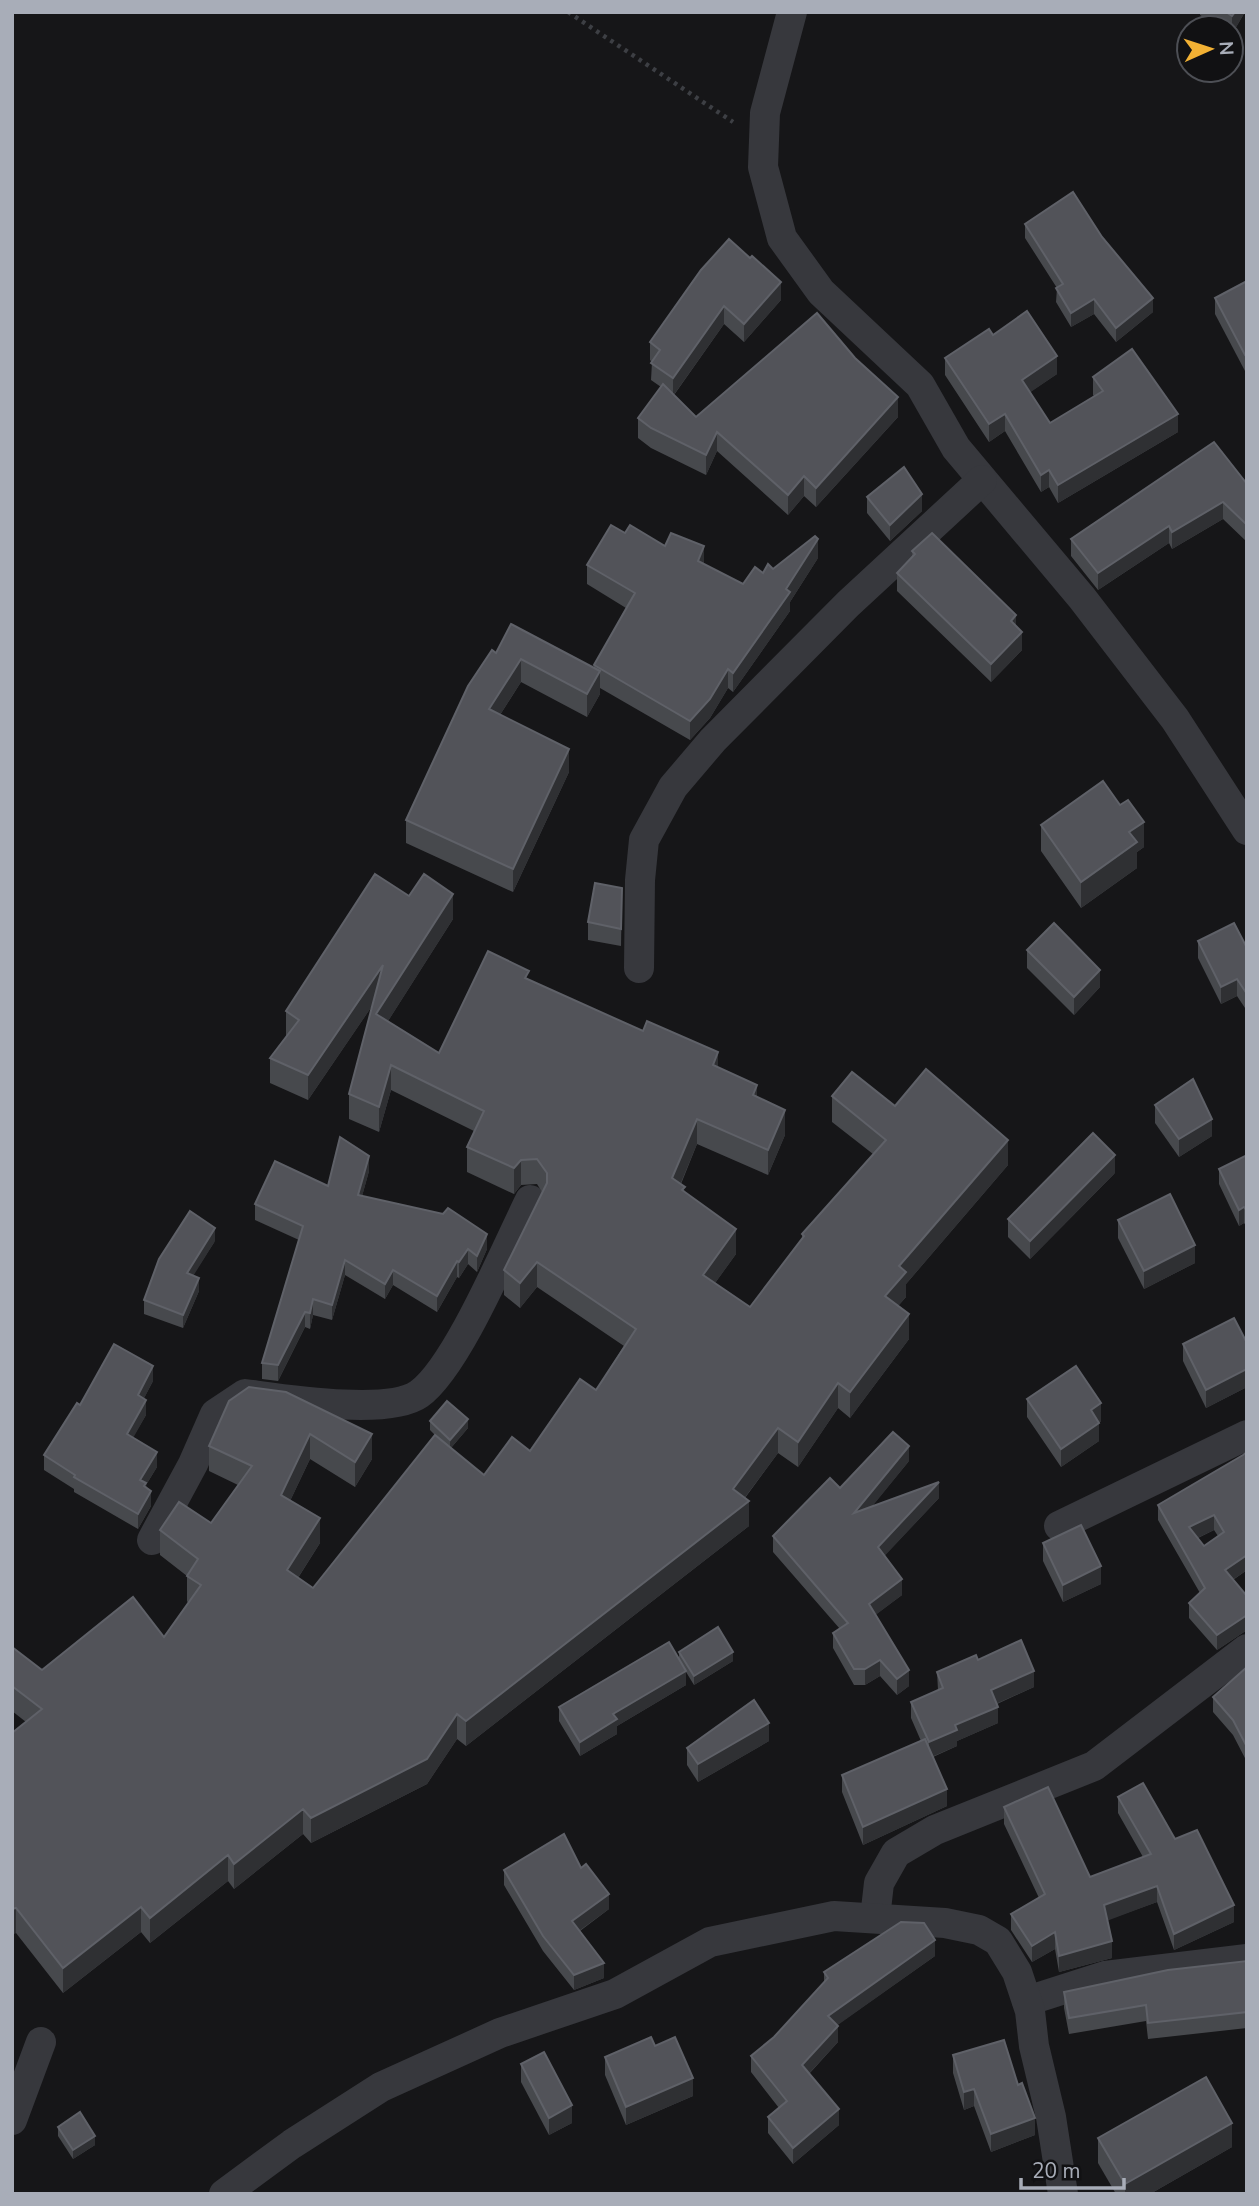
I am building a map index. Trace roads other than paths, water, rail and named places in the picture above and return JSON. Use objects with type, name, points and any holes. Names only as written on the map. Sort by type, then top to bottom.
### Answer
[{"type":"street","points":[[792,12],[765,113],[763,167],[782,238],[821,292],[920,385],[956,448],[1082,598],[1175,719],[1247,830]]},
{"type":"street","points":[[639,968],[640,880],[644,840],[673,787],[713,740],[848,604],[982,480]]},
{"type":"street","points":[[152,1540],[193,1464],[215,1414],[245,1394],[336,1404],[391,1404],[419,1395],[451,1358],[530,1200]]},
{"type":"street","points":[[1059,1526],[1247,1435]]},
{"type":"street","points":[[875,1918],[879,1883],[896,1853],[935,1830],[1094,1766],[1247,1649]]},
{"type":"street","points":[[224,2194],[292,2144],[382,2087],[500,2033],[615,1994],[710,1942],[834,1916],[945,1923],[979,1930],[998,1941],[1017,1972],[1027,2001],[1063,2194]]},
{"type":"street","points":[[1027,2001],[1105,1976],[1247,1959]]},
{"type":"street","points":[[12,2120],[41,2042]]}]
